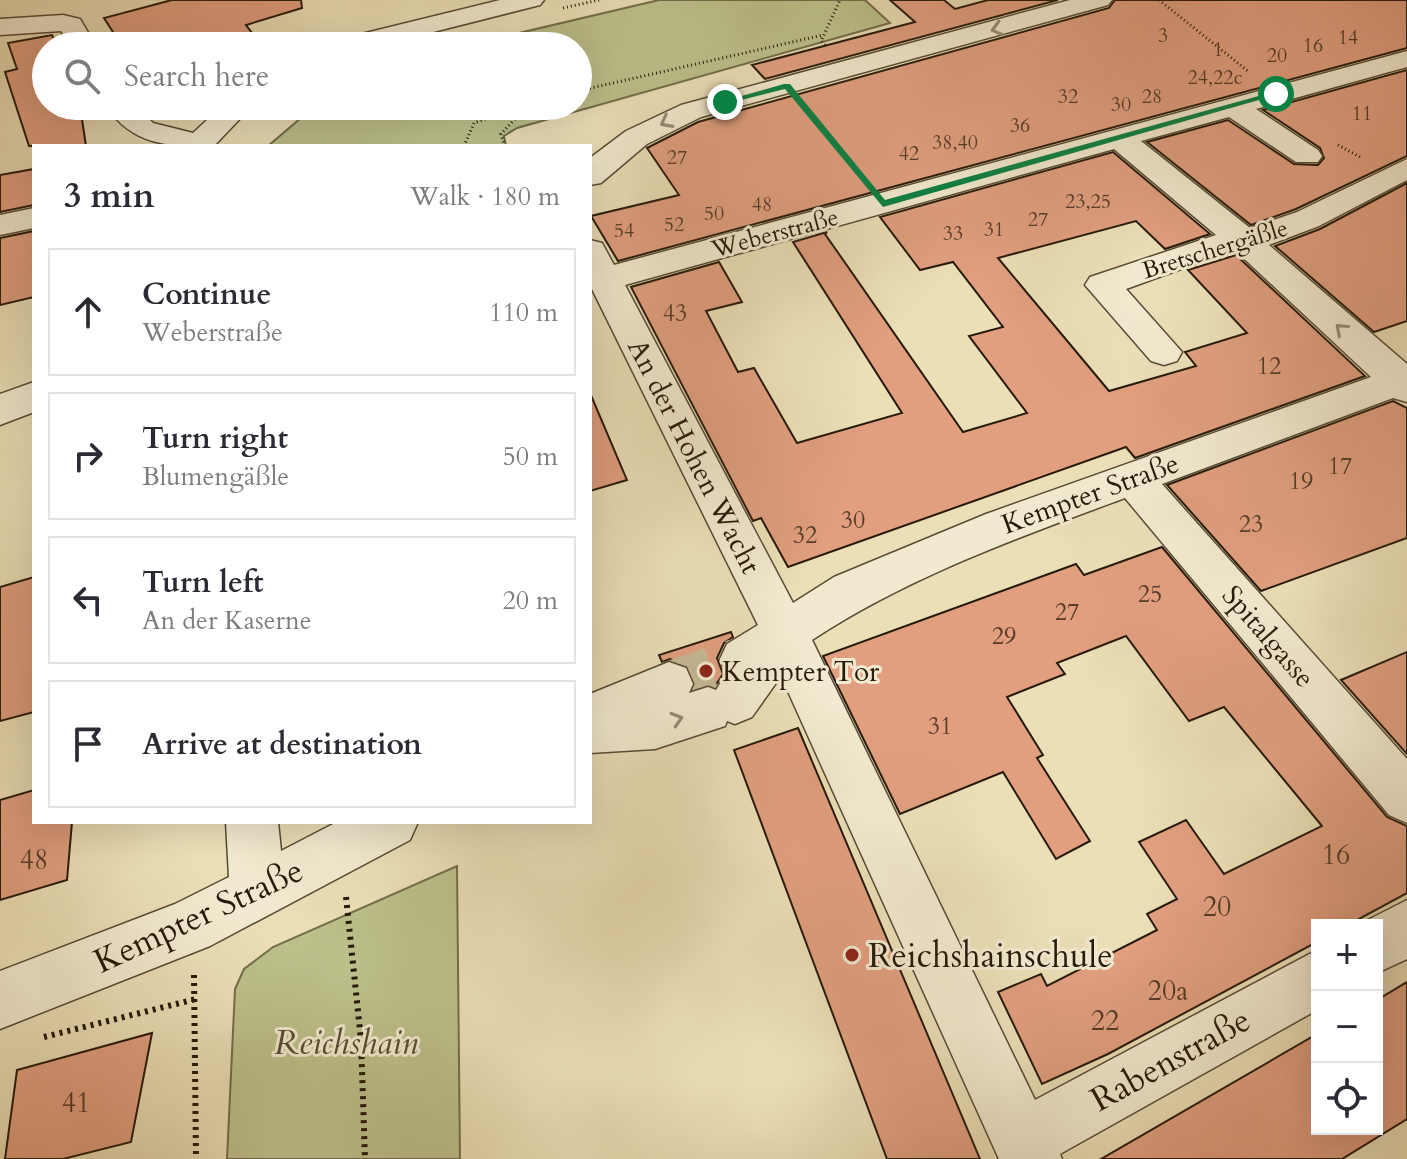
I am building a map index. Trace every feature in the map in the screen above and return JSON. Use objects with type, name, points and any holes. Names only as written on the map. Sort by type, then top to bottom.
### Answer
[{"type":"street","points":[[402,32],[531,0]]},
{"type":"street","points":[[592,174],[611,157],[669,119],[1099,0]]},
{"type":"street","points":[[6,17],[63,23],[71,25],[75,32]]},
{"type":"street","name":"Weberstraße","points":[[597,265],[883,204],[1276,94],[1405,63]]},
{"type":"street","points":[[1232,106],[1307,156]]},
{"type":"street","points":[[134,120],[143,129],[194,144]]},
{"type":"street","points":[[198,144],[223,120]]},
{"type":"street","points":[[1119,138],[1242,239],[1404,382]]},
{"type":"street","name":"Bretschergäßle","points":[[1164,352],[1102,285],[1208,247],[1261,237],[1308,219],[1400,173]]},
{"type":"street","points":[[0,225],[32,218]]},
{"type":"street","name":"An der Hohen Wacht","points":[[597,265],[728,677],[1027,1150]]},
{"type":"street","name":"Kempter Straße","points":[[592,729],[655,726],[850,591],[1001,526],[1404,382]]},
{"type":"street","points":[[0,410],[32,397]]},
{"type":"street","name":"Spitalgasse","points":[[1131,477],[1407,797]]},
{"type":"street","name":"Kempter Straße","points":[[592,717],[728,677]]},
{"type":"street","points":[[252,824],[257,888]]},
{"type":"street","name":"Kempter Straße","points":[[15,1020],[257,888],[341,850],[388,824]]},
{"type":"street","points":[[1383,942],[1407,928]]},
{"type":"street","name":"Rabenstraße","points":[[1027,1150],[1311,982]]},
{"type":"path","points":[[821,41],[840,0]]},
{"type":"path","points":[[1159,0],[1276,94]]},
{"type":"path","points":[[592,88],[823,35]]},
{"type":"path","points":[[787,86],[883,204]]},
{"type":"path","points":[[465,144],[474,123],[483,120]]},
{"type":"path","points":[[504,144],[501,134],[513,120]]},
{"type":"path","points":[[1307,156],[1340,144],[1400,173]]},
{"type":"path","points":[[341,850],[361,1040],[365,1159]]},
{"type":"path","points":[[190,926],[196,999],[196,1159]]},
{"type":"path","points":[[15,1020],[196,999]]},
{"type":"green space","points":[[659,0],[865,0],[890,23],[592,107],[592,32],[523,32]]},
{"type":"green space","points":[[299,120],[545,120],[517,128],[504,136],[506,144],[270,144]]},
{"type":"green space","name":"Reichshain","points":[[457,866],[460,1159],[227,1159],[235,989],[244,969],[273,947]]},
{"type":"building","points":[[172,0],[301,0],[302,8],[246,25],[251,32],[113,32],[104,18]]},
{"type":"building","points":[[890,0],[944,0],[955,9],[988,0],[1058,0],[765,79],[752,65],[915,22]]},
{"type":"building","points":[[1115,0],[1407,0],[1407,48],[618,261],[592,218],[679,195],[647,148],[698,122],[1109,8]]},
{"type":"building","points":[[32,39],[32,120],[82,120],[86,144],[29,146],[5,72],[17,69],[8,43]]},
{"type":"building","points":[[1407,70],[1407,156],[1296,209],[1251,225],[1147,142],[1228,120],[1294,164],[1318,165],[1324,158],[1320,148],[1263,110]]},
{"type":"building","points":[[1113,152],[1210,234],[1165,249],[1136,221],[998,258],[1109,391],[1196,366],[1185,352],[1247,333],[1188,270],[1236,255],[1365,376],[1135,458],[1126,447],[788,567],[761,518],[753,521],[631,287],[719,262],[742,302],[706,311],[738,372],[754,368],[797,443],[902,413],[793,242],[827,232],[825,234],[963,432],[1027,413],[969,336],[1003,327],[953,262],[920,270],[880,217]]},
{"type":"building","points":[[32,169],[32,205],[0,212],[0,175]]},
{"type":"building","points":[[1407,183],[1407,321],[1374,332],[1275,246],[1320,229]]},
{"type":"building","points":[[32,231],[32,297],[0,305],[0,238]]},
{"type":"building","points":[[592,398],[627,480],[592,490]]},
{"type":"building","points":[[1393,401],[1407,408],[1407,538],[1261,591],[1167,485]]},
{"type":"building","points":[[1162,547],[1387,817],[1407,826],[1407,893],[1359,919],[1311,919],[1311,945],[1108,1054],[1042,1084],[998,992],[1041,974],[1047,986],[1157,930],[1147,914],[1177,899],[1139,842],[1186,820],[1224,874],[1322,826],[1224,707],[1189,721],[1126,636],[1057,663],[1065,674],[1007,697],[1043,755],[1037,758],[1090,841],[1056,859],[1003,772],[900,814],[823,656],[1076,564],[1084,575]]},
{"type":"building","points":[[32,578],[32,713],[0,721],[0,587]]},
{"type":"building","points":[[731,632],[733,637],[724,643],[717,658],[723,674],[715,686],[707,684],[694,688],[696,683],[687,665],[670,659],[662,662],[659,655]]},
{"type":"building","points":[[1407,652],[1407,754],[1341,680]]},
{"type":"building","name":"Reichshainschule","points":[[798,728],[980,1159],[887,1159],[734,750]]},
{"type":"building","points":[[32,791],[32,824],[72,824],[67,880],[0,900],[0,800]]},
{"type":"building","points":[[1407,982],[1407,1119],[1383,1134],[1383,1063],[1383,996]]},
{"type":"building","points":[[152,1033],[131,1142],[63,1159],[5,1159],[17,1070]]},
{"type":"building","points":[[1311,1037],[1311,1135],[1381,1135],[1342,1159],[1101,1159]]},
{"type":"tunnel","points":[[669,684],[743,659]]},
{"type":"place","name":"Kempter Tor","points":[[706,671]]},
{"type":"place","name":"Reichshainschule","points":[[852,955]]},
{"type":"route","points":[[725,102],[787,86],[883,204],[1276,94]]}]
